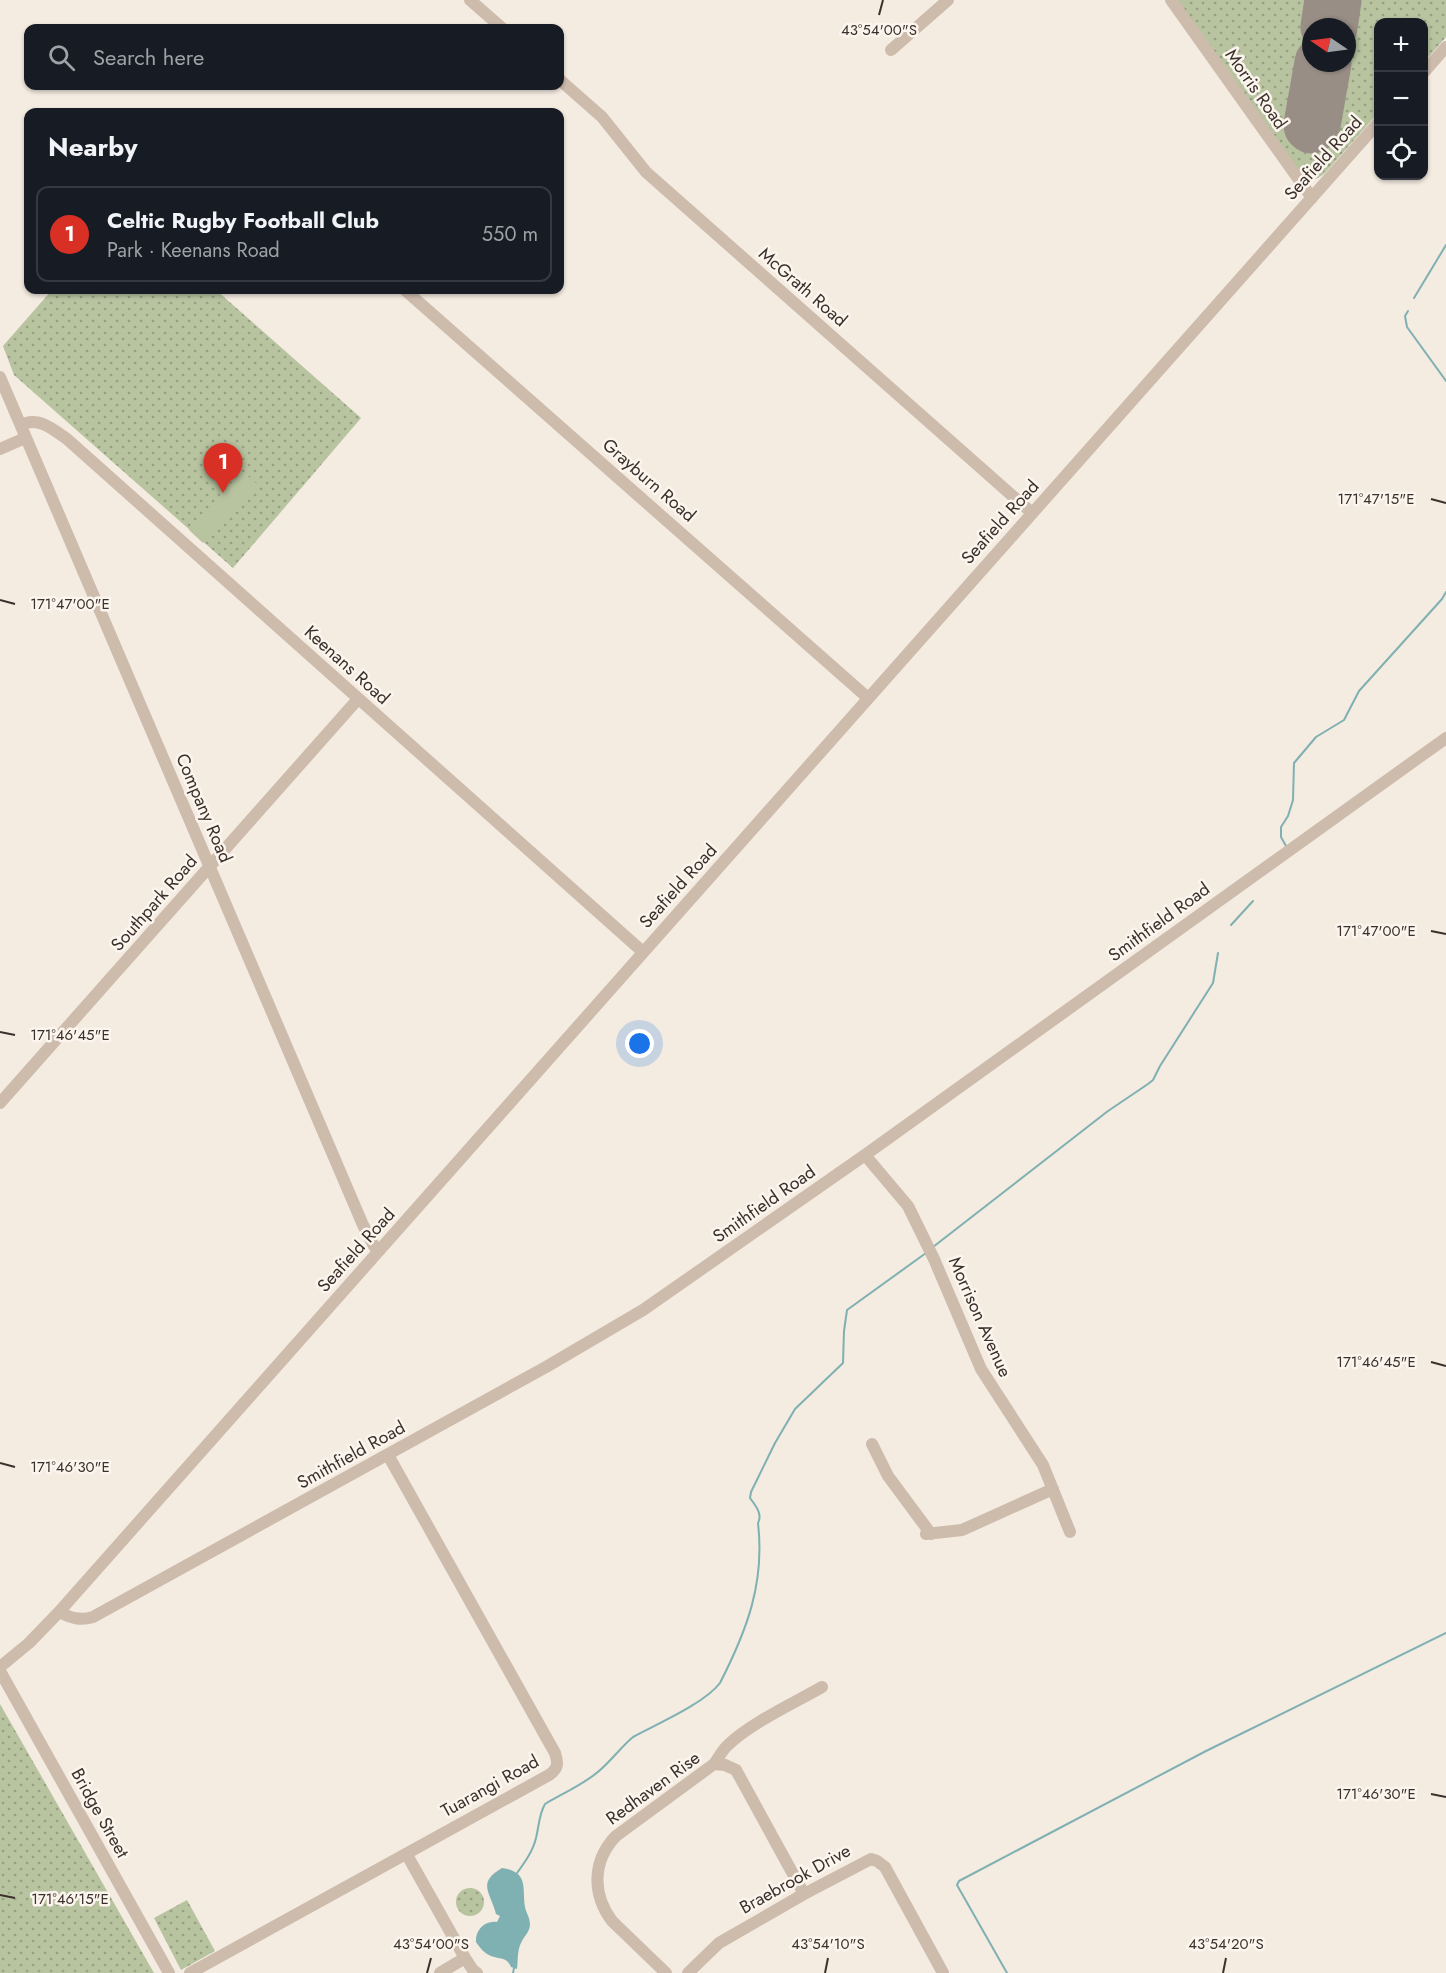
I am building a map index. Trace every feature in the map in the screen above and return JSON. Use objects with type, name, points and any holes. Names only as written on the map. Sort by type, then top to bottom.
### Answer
[{"type":"street","points":[[470,0],[497,24]]},
{"type":"street","points":[[891,50],[948,0]]},
{"type":"street","name":"Morris Road","points":[[1171,0],[1312,198]]},
{"type":"street","points":[[1428,67],[1446,47]]},
{"type":"street","name":"McGrath Road","points":[[564,84],[602,117],[646,172],[1032,513]]},
{"type":"street","name":"Seafield Road","points":[[0,1669],[59,1612],[1375,126]]},
{"type":"street","name":"Grayburn Road","points":[[410,294],[868,698]]},
{"type":"street","name":"Company Road","points":[[0,377],[363,1225],[374,1246],[380,1250]]},
{"type":"street","name":"Keenans Road","points":[[21,425],[31,422],[42,423],[67,439],[643,952]]},
{"type":"street","points":[[0,449],[26,438]]},
{"type":"street","name":"Southpark Road","points":[[0,1104],[358,699]]},
{"type":"street","name":"Smithfield Road","points":[[59,1612],[73,1618],[93,1617],[564,1357],[643,1310],[865,1155],[1446,738]]},
{"type":"street","name":"Morrison Avenue","points":[[865,1155],[908,1206],[934,1259],[981,1369],[1043,1465],[1070,1532]]},
{"type":"street","points":[[872,1444],[888,1476],[928,1534],[962,1530],[1053,1489]]},
{"type":"street","name":"Tuarangi Road","points":[[190,1973],[407,1855],[556,1770],[558,1763],[549,1742],[388,1455]]},
{"type":"street","name":"Bridge Street","points":[[0,1669],[169,1973]]},
{"type":"street","points":[[714,1764],[733,1740],[822,1687]]},
{"type":"street","name":"Redhaven Rise","points":[[666,1973],[605,1912],[597,1885],[600,1862],[607,1847],[616,1836],[714,1764],[725,1764],[736,1770],[804,1894]]},
{"type":"street","points":[[407,1855],[472,1970],[477,1973]]},
{"type":"street","name":"Braebrook Drive","points":[[688,1973],[719,1943],[871,1859],[885,1867],[943,1973]]},
{"type":"street","points":[[440,1973],[465,1958]]},
{"type":"green space","points":[[1175,0],[1446,0],[1446,37],[1428,57],[1428,18],[1374,18],[1374,118],[1325,173],[1310,180],[1304,179]]},
{"type":"green space","points":[[48,294],[221,294],[361,418],[233,568],[14,375],[3,346]]},
{"type":"green space","points":[[242,471],[257,484],[203,543],[189,530]]},
{"type":"green space","points":[[0,1704],[154,1973],[0,1973]]},
{"type":"green space","points":[[470,1888],[480,1892],[484,1902],[480,1912],[470,1916],[460,1912],[456,1902],[460,1892]]},
{"type":"green space","points":[[187,1900],[215,1951],[181,1970],[154,1918]]},
{"type":"water","points":[[502,1868],[517,1873],[520,1877],[530,1922],[529,1930],[519,1947],[517,1969],[511,1967],[505,1960],[486,1953],[476,1942],[477,1934],[482,1927],[485,1924],[497,1922],[500,1916],[496,1914],[487,1884],[494,1873]]},
{"type":"waterway","points":[[1414,298],[1446,245]]},
{"type":"waterway","points":[[1408,311],[1405,316],[1407,327],[1446,381]]},
{"type":"waterway","points":[[1286,846],[1281,837],[1281,827],[1288,816],[1293,800],[1294,763],[1316,737],[1344,720],[1359,691],[1446,592]]},
{"type":"waterway","points":[[1231,925],[1253,901]]},
{"type":"waterway","points":[[933,1247],[1108,1111],[1153,1080],[1213,983],[1218,953]]},
{"type":"waterway","points":[[517,1873],[533,1847],[545,1804],[593,1776],[633,1737],[692,1705],[713,1691],[720,1683],[746,1625],[756,1586],[759,1566],[758,1523],[760,1516],[750,1498],[751,1492],[795,1409],[843,1363],[847,1310],[926,1253]]},
{"type":"waterway","points":[[1007,1973],[957,1885],[959,1881],[1206,1751],[1446,1633]]},
{"type":"waterway","points":[[513,1973],[514,1968]]},
{"type":"runway","points":[[1330,18],[1333,0]]},
{"type":"runway","points":[[1312,125],[1321,72]]},
{"type":"place","name":"Celtic Rugby Football Club","points":[[223,493]]}]
